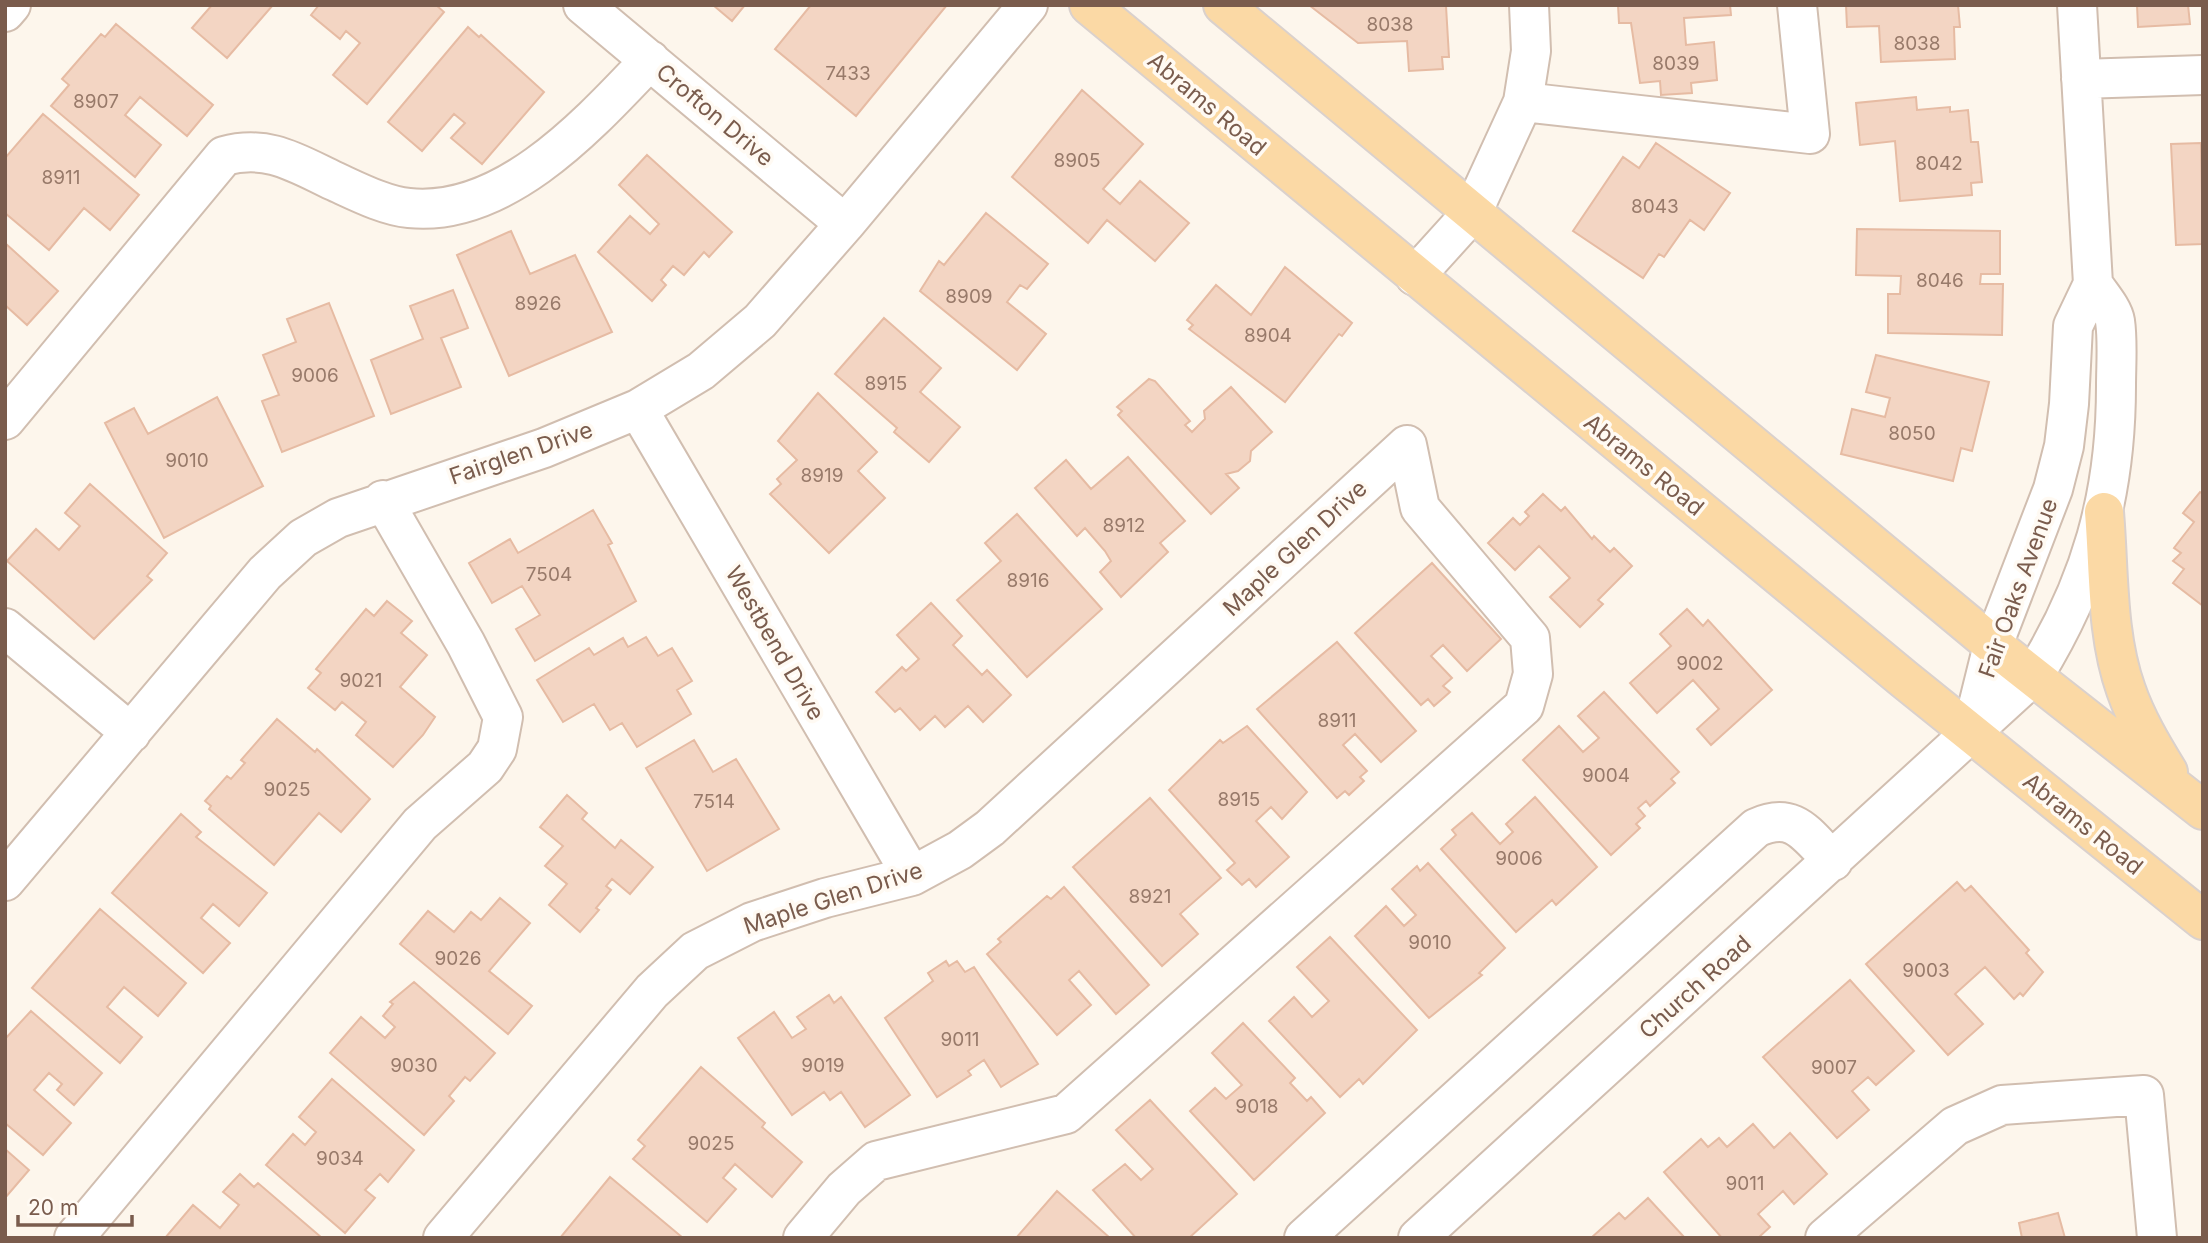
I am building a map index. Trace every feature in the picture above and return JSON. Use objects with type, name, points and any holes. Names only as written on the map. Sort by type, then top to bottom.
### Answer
[{"type":"main road","name":"Abrams Road","points":[[1089,5],[1971,734],[2203,919]]},
{"type":"main road","points":[[1223,5],[1993,645],[2191,801]]},
{"type":"main road","points":[[2104,512],[2114,643],[2125,689],[2144,733],[2191,801]]},
{"type":"street","points":[[5,12],[11,5]]},
{"type":"street","name":"Crofton Drive","points":[[583,5],[845,224]]},
{"type":"street","name":"Fairglen Drive","points":[[5,881],[265,573],[303,538],[338,518],[383,500],[544,448],[638,410],[701,371],[760,321],[1028,5]]},
{"type":"street","points":[[1415,276],[1472,213],[1523,103],[1531,51],[1530,5]]},
{"type":"street","points":[[1523,103],[1810,134],[1797,5]]},
{"type":"street","name":"Fair Oaks Avenue","points":[[1971,734],[2034,676],[2061,631],[2081,585],[2104,512],[2115,443],[2115,319],[2094,284],[2077,5]]},
{"type":"street","points":[[5,420],[225,156],[246,150],[278,155],[355,191],[408,208],[459,205],[524,177],[604,109],[650,60]]},
{"type":"street","points":[[2081,79],[2203,75]]},
{"type":"street","name":"Fair Oaks Avenue","points":[[1971,734],[1993,645],[2053,489],[2064,446],[2073,326],[2094,284]]},
{"type":"street","name":"Westbend Drive","points":[[638,410],[912,876]]},
{"type":"street","name":"Maple Glen Drive","points":[[443,1238],[652,991],[695,951],[752,922],[825,898],[912,876],[960,850],[990,828],[1407,445],[1420,508],[1530,638],[1533,674],[1524,706],[1066,1114],[876,1161],[844,1189],[803,1238]]},
{"type":"street","points":[[74,1238],[420,824],[485,767],[496,750],[503,717],[466,644],[383,500]]},
{"type":"street","points":[[5,628],[131,733]]},
{"type":"street","name":"Church Road","points":[[1418,1238],[1971,734]]},
{"type":"street","points":[[1304,1238],[1756,828],[1774,820],[1794,823],[1833,861]]},
{"type":"street","points":[[1825,1238],[1955,1126],[2002,1105],[2144,1095],[2157,1238]]},
{"type":"building","points":[[212,5],[273,5],[227,58],[192,28]]},
{"type":"building","points":[[319,5],[436,5],[444,12],[367,104],[333,75],[360,43],[346,31],[340,39],[311,15]]},
{"type":"building","points":[[713,5],[745,5],[732,21]]},
{"type":"building","points":[[811,5],[947,5],[856,116],[775,49]]},
{"type":"building","points":[[1309,5],[1446,6],[1449,57],[1442,57],[1443,69],[1409,71],[1407,41],[1358,43]]},
{"type":"building","points":[[1618,5],[1730,5],[1731,15],[1684,18],[1686,45],[1714,42],[1717,80],[1691,83],[1692,93],[1661,95],[1660,81],[1640,83],[1631,23],[1619,23]]},
{"type":"building","points":[[1846,5],[1958,5],[1960,27],[1954,27],[1955,59],[1881,62],[1879,26],[1847,27]]},
{"type":"building","points":[[2137,5],[2188,5],[2190,24],[2138,27]]},
{"type":"building","points":[[116,24],[213,105],[187,136],[140,97],[125,115],[161,145],[135,177],[51,106],[69,85],[62,79],[101,34],[105,37]]},
{"type":"building","points":[[468,27],[479,37],[481,35],[544,92],[482,164],[451,138],[465,123],[454,114],[422,151],[388,122]]},
{"type":"building","points":[[1082,90],[1143,144],[1103,189],[1120,204],[1140,181],[1189,223],[1155,261],[1107,220],[1088,243],[1012,177]]},
{"type":"building","points":[[1916,97],[1917,110],[1950,107],[1950,112],[1968,110],[1971,142],[1978,142],[1982,182],[1971,183],[1972,195],[1900,201],[1895,141],[1860,145],[1856,103]]},
{"type":"building","points":[[43,114],[139,195],[110,230],[84,208],[49,250],[5,213],[5,158]]},
{"type":"building","points":[[1656,143],[1730,193],[1704,230],[1690,220],[1664,257],[1659,254],[1643,278],[1573,231],[1623,157],[1639,168]]},
{"type":"building","points":[[2201,143],[2203,244],[2176,245],[2171,144]]},
{"type":"building","points":[[647,155],[732,232],[709,257],[704,252],[684,275],[673,266],[661,280],[666,285],[652,301],[598,252],[630,216],[650,234],[659,224],[619,185]]},
{"type":"building","points":[[986,213],[1048,264],[1027,289],[1020,285],[1007,302],[1046,334],[1017,370],[920,291],[939,261],[944,265]]},
{"type":"building","points":[[1857,229],[2000,231],[2000,274],[1981,274],[1980,284],[2003,284],[2002,335],[1888,333],[1888,294],[1900,294],[1901,276],[1856,275]]},
{"type":"building","points":[[511,231],[530,274],[575,255],[612,332],[509,376],[457,255]]},
{"type":"building","points":[[5,243],[58,291],[27,325],[5,305]]},
{"type":"building","points":[[1285,267],[1352,323],[1342,336],[1339,334],[1285,402],[1189,329],[1193,325],[1187,320],[1216,285],[1251,315]]},
{"type":"building","points":[[453,290],[468,328],[441,338],[461,387],[391,414],[371,360],[423,339],[410,306]]},
{"type":"building","points":[[329,303],[374,416],[282,452],[262,401],[279,395],[263,355],[296,342],[287,319]]},
{"type":"building","points":[[884,318],[941,368],[920,392],[960,427],[929,462],[894,432],[897,428],[835,374]]},
{"type":"building","points":[[1876,355],[1989,382],[1972,451],[1961,448],[1953,481],[1841,454],[1852,409],[1885,417],[1890,398],[1866,392]]},
{"type":"building","points":[[1149,379],[1155,381],[1190,421],[1185,425],[1192,432],[1205,419],[1204,411],[1231,387],[1272,432],[1251,451],[1250,461],[1238,471],[1226,474],[1239,488],[1211,514],[1118,415],[1122,411],[1117,407]]},
{"type":"building","points":[[818,393],[877,452],[858,471],[885,498],[829,553],[770,494],[781,484],[777,479],[797,460],[778,441]]},
{"type":"building","points":[[217,397],[263,486],[164,538],[105,423],[134,408],[148,434]]},
{"type":"building","points":[[1128,457],[1185,521],[1160,543],[1168,552],[1121,597],[1100,572],[1111,561],[1105,551],[1085,528],[1077,536],[1035,488],[1066,460],[1091,489]]},
{"type":"building","points":[[90,484],[167,553],[147,576],[152,580],[94,639],[7,561],[36,529],[59,550],[80,526],[65,513]]},
{"type":"building","points":[[2200,492],[2203,494],[2203,606],[2173,583],[2184,569],[2173,561],[2181,553],[2174,548],[2194,522],[2183,513]]},
{"type":"building","points":[[1543,494],[1561,511],[1565,507],[1592,539],[1594,536],[1610,552],[1614,548],[1632,566],[1598,600],[1603,604],[1580,627],[1550,597],[1570,578],[1539,546],[1515,570],[1488,543],[1513,518],[1520,525],[1529,516],[1525,512]]},
{"type":"building","points":[[593,510],[612,543],[608,545],[636,601],[535,661],[516,629],[540,615],[522,586],[492,603],[469,563],[510,539],[518,553]]},
{"type":"building","points":[[1017,514],[1102,609],[1027,677],[957,600],[1001,561],[985,543]]},
{"type":"building","points":[[1432,563],[1501,639],[1467,671],[1443,645],[1431,656],[1452,678],[1443,686],[1450,692],[1434,706],[1428,699],[1421,705],[1355,633]]},
{"type":"building","points":[[387,601],[412,621],[401,633],[427,655],[400,687],[435,717],[423,735],[393,767],[356,735],[366,722],[342,702],[335,710],[308,688],[321,673],[316,669],[366,609],[374,616]]},
{"type":"building","points":[[931,603],[962,636],[953,645],[982,675],[987,670],[1011,695],[983,722],[968,706],[945,727],[935,716],[920,730],[900,708],[895,712],[876,692],[902,667],[906,671],[919,659],[897,635]]},
{"type":"building","points":[[1687,609],[1703,626],[1708,620],[1772,690],[1711,745],[1697,729],[1719,709],[1693,680],[1657,713],[1630,683],[1671,646],[1660,634]]},
{"type":"building","points":[[646,637],[658,656],[672,648],[692,681],[677,690],[691,714],[637,747],[622,723],[610,730],[594,704],[563,722],[537,680],[589,648],[594,655],[623,638],[628,647]]},
{"type":"building","points":[[1337,642],[1416,731],[1381,762],[1355,734],[1343,745],[1367,771],[1360,777],[1364,781],[1349,795],[1345,791],[1337,798],[1257,709]]},
{"type":"building","points":[[1604,692],[1679,772],[1671,779],[1675,783],[1650,806],[1646,801],[1638,808],[1645,816],[1636,824],[1640,828],[1611,855],[1523,760],[1559,726],[1583,752],[1599,738],[1578,716]]},
{"type":"building","points":[[277,719],[315,752],[317,749],[370,799],[341,832],[319,813],[274,865],[209,809],[211,806],[205,801],[227,776],[231,779],[245,763],[241,760]]},
{"type":"building","points":[[1247,726],[1307,792],[1282,819],[1271,807],[1256,821],[1289,857],[1256,887],[1249,879],[1242,885],[1227,870],[1235,863],[1169,790],[1220,740],[1223,743]]},
{"type":"building","points":[[694,740],[713,772],[736,759],[779,829],[707,871],[646,768]]},
{"type":"building","points":[[567,795],[587,813],[582,819],[615,848],[621,840],[653,867],[630,894],[612,879],[606,886],[611,890],[596,908],[599,910],[580,932],[549,905],[567,884],[545,866],[563,846],[540,827]]},
{"type":"building","points":[[1535,797],[1597,867],[1556,905],[1552,900],[1516,932],[1441,849],[1456,835],[1452,830],[1472,813],[1500,844],[1513,832],[1506,824]]},
{"type":"building","points":[[1150,798],[1221,878],[1180,914],[1198,934],[1162,966],[1073,867]]},
{"type":"building","points":[[181,814],[201,832],[196,837],[267,893],[239,926],[213,904],[201,918],[230,943],[203,973],[112,893]]},
{"type":"building","points":[[1428,863],[1505,948],[1479,973],[1482,975],[1429,1018],[1355,936],[1386,906],[1404,926],[1416,915],[1392,889],[1417,866],[1420,871]]},
{"type":"building","points":[[1957,882],[1965,891],[1971,886],[2029,950],[2026,953],[2043,972],[2023,996],[2020,993],[2014,999],[1985,967],[1955,994],[1983,1024],[1948,1055],[1866,964]]},
{"type":"building","points":[[1064,887],[1149,985],[1116,1014],[1079,971],[1069,980],[1091,1005],[1057,1035],[987,954],[1001,942],[998,939],[1047,896],[1051,899]]},
{"type":"building","points":[[500,898],[530,923],[489,971],[532,1006],[508,1034],[400,944],[428,911],[454,932],[471,912],[481,920]]},
{"type":"building","points":[[100,909],[186,983],[158,1016],[124,987],[107,1007],[142,1037],[120,1063],[32,988]]},
{"type":"building","points":[[1330,937],[1417,1030],[1363,1084],[1359,1079],[1340,1097],[1269,1021],[1294,997],[1312,1017],[1329,1001],[1297,967]]},
{"type":"building","points":[[946,961],[949,966],[957,961],[965,972],[974,967],[1038,1064],[1001,1087],[984,1060],[968,1071],[971,1075],[937,1097],[885,1018],[933,981],[928,973]]},
{"type":"building","points":[[1850,980],[1914,1051],[1876,1085],[1868,1077],[1852,1091],[1869,1110],[1837,1138],[1763,1057]]},
{"type":"building","points":[[414,982],[495,1053],[470,1081],[465,1077],[449,1096],[454,1101],[424,1135],[330,1053],[361,1017],[385,1038],[395,1027],[383,1016],[393,1004],[390,1002]]},
{"type":"building","points":[[829,995],[834,1003],[841,997],[910,1095],[865,1127],[841,1092],[830,1100],[824,1092],[792,1115],[738,1038],[774,1012],[792,1038],[806,1029],[797,1017]]},
{"type":"building","points":[[31,1011],[102,1073],[74,1105],[57,1090],[62,1084],[49,1073],[34,1090],[71,1123],[43,1155],[5,1123],[5,1039]]},
{"type":"building","points":[[1243,1023],[1295,1078],[1290,1083],[1307,1101],[1311,1097],[1325,1113],[1254,1180],[1190,1111],[1215,1088],[1226,1099],[1242,1085],[1212,1053]]},
{"type":"building","points":[[701,1067],[765,1123],[762,1127],[802,1162],[772,1197],[735,1164],[723,1178],[736,1189],[707,1222],[633,1159],[645,1146],[638,1140]]},
{"type":"building","points":[[332,1079],[414,1150],[388,1182],[380,1174],[365,1190],[375,1198],[345,1233],[266,1165],[293,1134],[305,1145],[316,1132],[299,1117]]},
{"type":"building","points":[[1150,1100],[1237,1194],[1189,1238],[1136,1238],[1093,1190],[1125,1164],[1141,1180],[1153,1169],[1116,1130]]},
{"type":"building","points":[[1753,1124],[1774,1148],[1790,1133],[1827,1174],[1794,1204],[1783,1191],[1758,1214],[1770,1227],[1758,1238],[1722,1238],[1664,1172],[1701,1139],[1708,1147],[1719,1138],[1727,1147]]},
{"type":"building","points":[[5,1149],[29,1170],[5,1198]]},
{"type":"building","points":[[240,1174],[254,1187],[258,1183],[322,1238],[165,1238],[193,1205],[220,1228],[239,1205],[223,1192]]},
{"type":"building","points":[[610,1177],[683,1238],[560,1238]]},
{"type":"building","points":[[1057,1191],[1110,1238],[1016,1238]]},
{"type":"building","points":[[1648,1198],[1685,1238],[1591,1238],[1619,1213],[1625,1219]]},
{"type":"building","points":[[2058,1213],[2065,1238],[2022,1238],[2019,1223]]}]
